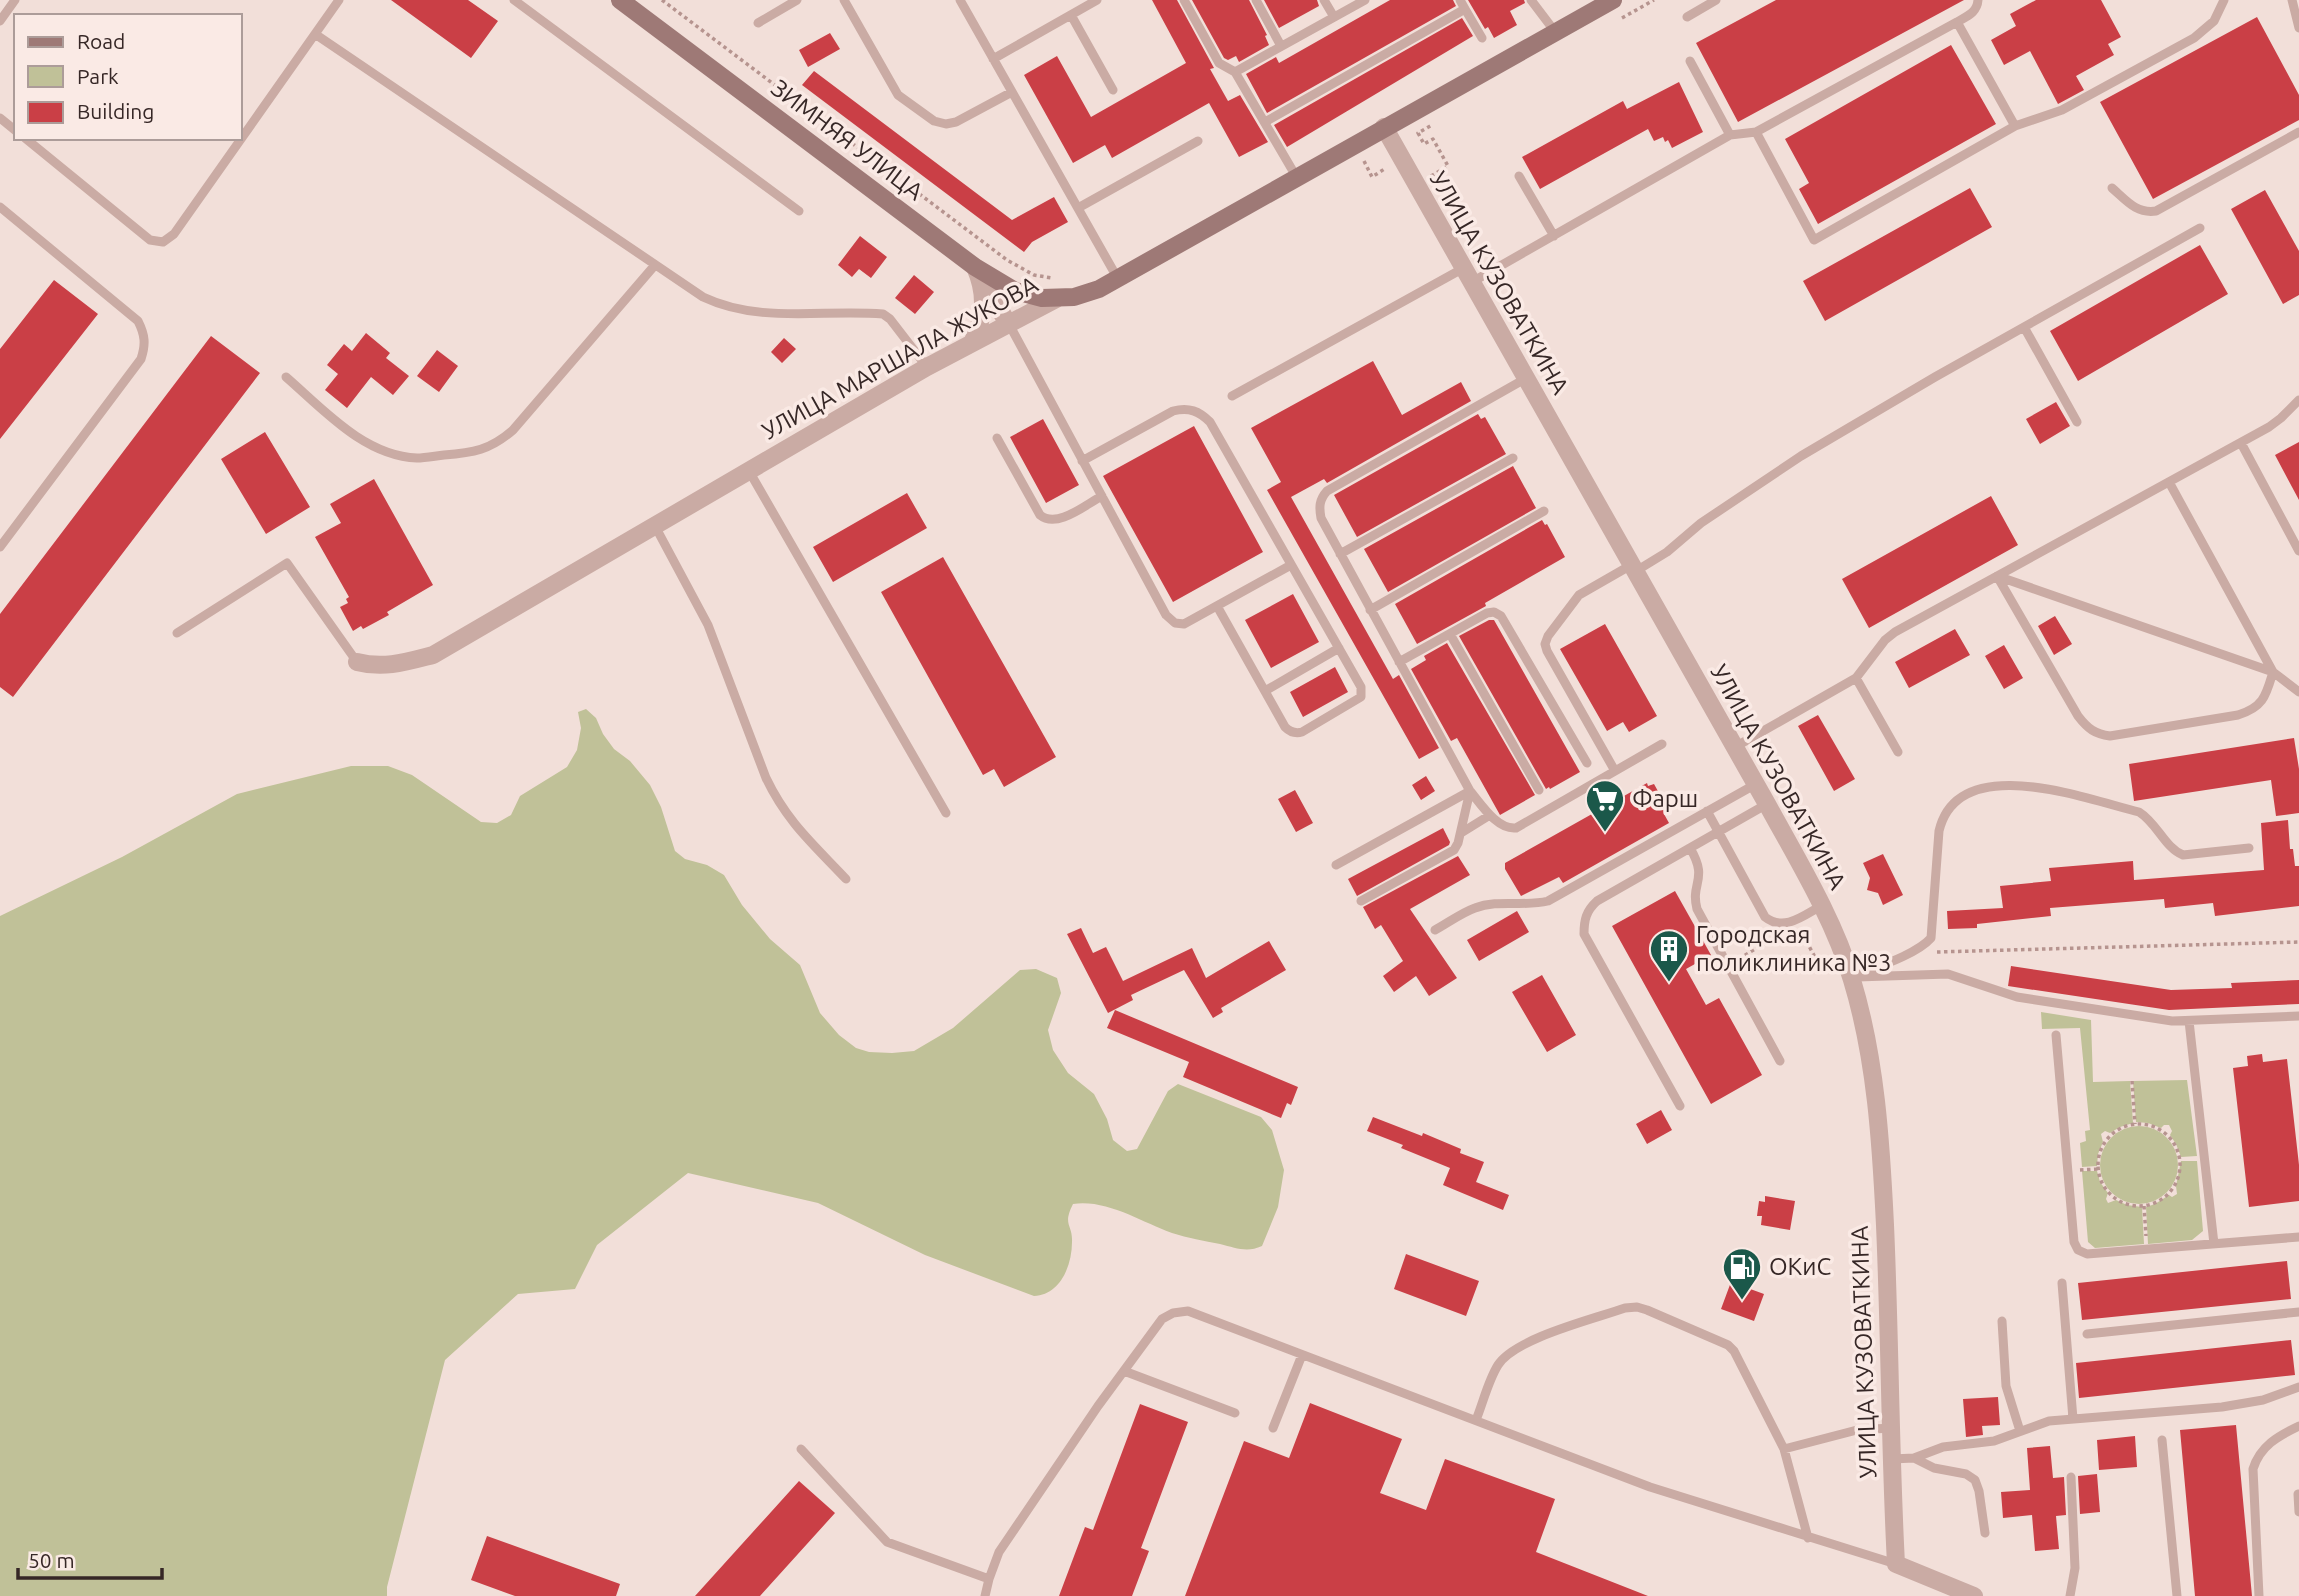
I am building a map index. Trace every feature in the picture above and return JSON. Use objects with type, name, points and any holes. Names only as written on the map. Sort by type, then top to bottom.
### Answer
[{"type":"main road","name":"ЗИМНЯЯ УЛИЦА","points":[[620,0],[975,267],[1015,291],[1056,299]]},
{"type":"main road","name":"УЛИЦА МАРШАЛА ЖУКОВА","points":[[1056,299],[1087,293],[1118,279],[1613,0]]},
{"type":"street","name":"УЛИЦА КУЗОВАТКИНА","points":[[1384,127],[1767,804],[1821,906],[1849,970],[1864,1021],[1875,1088],[1884,1198],[1896,1564]]},
{"type":"street","points":[[975,267],[1008,324]]},
{"type":"street","points":[[972,343],[984,309],[982,282],[975,267]]},
{"type":"street","name":"УЛИЦА МАРШАЛА ЖУКОВА","points":[[357,662],[376,666],[402,664],[433,654],[927,367],[1056,299]]},
{"type":"street","points":[[1896,1564],[1974,1596]]},
{"type":"lane","points":[[0,21],[15,0]]},
{"type":"lane","points":[[242,138],[339,0]]},
{"type":"lane","points":[[514,0],[799,211]]},
{"type":"lane","points":[[758,23],[797,0]]},
{"type":"lane","points":[[844,0],[898,95],[934,121],[946,124],[956,122],[1012,92]]},
{"type":"lane","points":[[960,0],[1118,279]]},
{"type":"lane","points":[[993,59],[1097,0]]},
{"type":"lane","points":[[1184,0],[1219,63],[1235,72],[1297,178]]},
{"type":"lane","points":[[1256,0],[1281,46]]},
{"type":"lane","points":[[1324,0],[1334,17]]},
{"type":"lane","points":[[1235,72],[1365,0]]},
{"type":"lane","points":[[1460,0],[1482,38]]},
{"type":"lane","points":[[1531,0],[1556,33]]},
{"type":"lane","points":[[1687,17],[1716,0]]},
{"type":"lane","points":[[1233,396],[1466,276],[1554,236],[1730,135],[1756,132],[1972,13],[1978,0]]},
{"type":"lane","points":[[1756,132],[1814,240],[2015,126],[2062,110],[2194,38],[2214,21],[2224,0]]},
{"type":"lane","points":[[2292,0],[2299,28]]},
{"type":"lane","points":[[1265,122],[1465,9]]},
{"type":"lane","points":[[1072,15],[1113,90]]},
{"type":"lane","points":[[1956,22],[2015,126]]},
{"type":"lane","points":[[315,34],[703,297],[733,308],[779,314],[883,314],[890,319],[927,367]]},
{"type":"lane","points":[[1690,61],[1730,135]]},
{"type":"lane","points":[[0,118],[14,129]]},
{"type":"lane","points":[[2112,188],[2134,209],[2156,211],[2299,132]]},
{"type":"lane","points":[[27,140],[150,240],[163,242],[174,234],[240,140]]},
{"type":"lane","points":[[1078,208],[1198,141]]},
{"type":"lane","points":[[1519,176],[1554,236]]},
{"type":"lane","points":[[0,207],[138,321],[144,334],[145,347],[141,359],[0,547]]},
{"type":"lane","points":[[1615,771],[1545,644],[1579,595],[1667,552],[1701,523],[1801,456],[2200,228]]},
{"type":"lane","points":[[286,377],[350,432],[386,453],[417,458],[475,453],[499,442],[513,430],[655,265]]},
{"type":"lane","points":[[1008,324],[1166,615],[1175,623],[1184,624],[1291,565]]},
{"type":"lane","points":[[2024,327],[2077,422]]},
{"type":"lane","points":[[1525,379],[1327,491],[1321,497],[1321,519],[1470,791],[1490,815],[1505,827],[1516,828],[1662,744]]},
{"type":"lane","points":[[1735,747],[1856,678],[1885,640],[1895,632],[2241,443],[2281,418],[2299,400]]},
{"type":"lane","points":[[1082,461],[1173,411],[1182,409],[1202,414],[1210,422],[1361,687],[1362,693],[1358,700],[1297,733],[1285,727],[1217,606]]},
{"type":"lane","points":[[997,438],[1040,515],[1045,519],[1059,520],[1102,496]]},
{"type":"lane","points":[[2241,443],[2299,551]]},
{"type":"lane","points":[[1340,554],[1513,458]]},
{"type":"lane","points":[[749,471],[946,813]]},
{"type":"lane","points":[[1997,576],[2078,716],[2097,734],[2110,736],[2238,715],[2253,710],[2266,694],[2273,672],[2169,482]]},
{"type":"lane","points":[[1370,610],[1544,511]]},
{"type":"lane","points":[[655,526],[708,625],[777,801],[789,819],[846,879]]},
{"type":"lane","points":[[177,633],[287,563],[357,662]]},
{"type":"lane","points":[[1997,576],[2273,672],[2299,692]]},
{"type":"lane","points":[[1399,662],[1487,613],[1494,612],[1501,616],[1587,763]]},
{"type":"lane","points":[[1450,634],[1539,790]]},
{"type":"lane","points":[[1265,691],[1339,648]]},
{"type":"lane","points":[[1856,678],[1898,752]]},
{"type":"lane","points":[[1435,930],[1475,908],[1548,901],[1755,784]]},
{"type":"lane","points":[[1849,970],[1906,954],[1927,942],[1932,934],[1939,831],[1943,816],[1949,806],[1975,790],[1996,785],[2032,786],[2139,812],[2150,818],[2176,852],[2183,855],[2249,848]]},
{"type":"lane","points":[[1361,901],[1454,850],[1461,833],[1470,791]]},
{"type":"lane","points":[[1336,866],[1470,791]]},
{"type":"lane","points":[[1679,1106],[1584,934],[1584,922],[1589,909],[1597,901],[1767,804]]},
{"type":"lane","points":[[1707,811],[1765,916],[1772,923],[1789,923],[1821,906]]},
{"type":"lane","points":[[1461,833],[1490,815]]},
{"type":"lane","points":[[1690,848],[1700,869],[1694,899],[1697,909],[1780,1060]]},
{"type":"lane","points":[[1849,970],[1948,974],[2017,997],[2153,1019],[2189,1021],[2299,1016]]},
{"type":"lane","points":[[2189,1021],[2214,1244]]},
{"type":"lane","points":[[2056,1035],[2074,1242],[2078,1250],[2087,1254],[2299,1237]]},
{"type":"lane","points":[[2062,1283],[2073,1419]]},
{"type":"lane","points":[[1476,1420],[1497,1365],[1508,1353],[1529,1341],[1625,1308],[1637,1307],[1716,1339],[1734,1351],[1783,1449],[1808,1538]]},
{"type":"lane","points":[[985,1596],[999,1552],[1124,1371],[1162,1319],[1172,1313],[1188,1311],[1650,1487],[1896,1564]]},
{"type":"lane","points":[[2087,1334],[2299,1312]]},
{"type":"lane","points":[[2002,1321],[2006,1386],[2020,1431]]},
{"type":"lane","points":[[1273,1428],[1302,1354]]},
{"type":"lane","points":[[1124,1371],[1235,1413]]},
{"type":"lane","points":[[1892,1459],[1914,1458],[1933,1449],[1983,1443],[2049,1421],[2222,1407],[2263,1400],[2299,1387]]},
{"type":"lane","points":[[2259,1596],[2253,1469],[2262,1449],[2280,1435],[2299,1426]]},
{"type":"lane","points":[[1783,1449],[1857,1430],[1891,1428]]},
{"type":"lane","points":[[2162,1440],[2177,1596]]},
{"type":"lane","points":[[801,1449],[887,1542],[989,1578]]},
{"type":"lane","points":[[1914,1458],[1934,1468],[1966,1474],[1975,1480],[1985,1533]]},
{"type":"lane","points":[[2070,1596],[2075,1568],[2071,1477]]},
{"type":"lane","points":[[2298,1493],[2299,1512]]},
{"type":"path","points":[[662,0],[1007,260],[1034,275],[1061,278]]},
{"type":"path","points":[[1415,184],[1448,166],[1433,139],[1424,144],[1418,133]]},
{"type":"path","points":[[1750,920],[1763,944]]},
{"type":"path","points":[[1728,965],[1763,944],[1789,934],[1804,935],[1823,972],[1849,970]]},
{"type":"path","points":[[1906,954],[2299,942]]},
{"type":"path","points":[[2132,1081],[2134,1124]]},
{"type":"path","points":[[2134,1124],[2148,1125],[2166,1134],[2179,1158],[2179,1172],[2171,1190],[2160,1199],[2144,1205],[2127,1203],[2115,1197],[2102,1181],[2098,1168],[2100,1154],[2109,1136],[2134,1124]]},
{"type":"path","points":[[2144,1205],[2147,1249]]},
{"type":"green space","points":[[586,709],[596,718],[614,749],[630,761],[650,785],[661,807],[675,851],[685,859],[707,865],[724,875],[742,905],[770,939],[800,965],[820,1013],[839,1035],[856,1048],[869,1052],[914,1051],[953,1028],[1020,970],[1036,969],[1057,978],[1061,993],[1048,1030],[1053,1050],[1068,1073],[1094,1094],[1107,1119],[1113,1140],[1127,1151],[1137,1149],[1168,1091],[1178,1084],[1261,1117],[1272,1130],[1284,1170],[1278,1207],[1262,1246],[1251,1249],[1236,1248],[1190,1238],[1111,1208],[1086,1203],[1073,1204],[1068,1217],[1072,1242],[1067,1269],[1051,1291],[1034,1296],[925,1255],[818,1203],[688,1173],[597,1245],[575,1289],[518,1294],[445,1360],[387,1587],[387,1596],[0,1596],[0,916],[122,857],[237,794],[351,766],[388,766],[412,775],[481,822],[497,823],[511,815],[520,796],[567,767],[577,750],[581,728],[578,712]]},
{"type":"green space","points":[[2041,1012],[2091,1020],[2093,1082],[2130,1081],[2133,1123],[2101,1134],[2103,1142],[2097,1166],[2082,1167],[2080,1143],[2086,1141],[2085,1131],[2090,1130],[2080,1028],[2042,1029]]},
{"type":"green space","points":[[2187,1080],[2197,1156],[2181,1157],[2170,1135],[2172,1131],[2169,1125],[2161,1128],[2136,1122],[2133,1081]]},
{"type":"green space","points":[[2139,1126],[2154,1129],[2167,1137],[2175,1150],[2178,1165],[2175,1180],[2167,1193],[2154,1201],[2139,1204],[2124,1201],[2111,1193],[2103,1180],[2100,1165],[2103,1150],[2111,1137],[2124,1129]]},
{"type":"green space","points":[[2181,1161],[2197,1161],[2203,1231],[2192,1240],[2148,1244],[2146,1207],[2169,1195],[2172,1197],[2177,1194]]},
{"type":"green space","points":[[2082,1171],[2097,1171],[2100,1182],[2108,1193],[2108,1203],[2116,1200],[2142,1207],[2144,1244],[2095,1248],[2088,1242]]},
{"type":"building","points":[[391,0],[468,0],[498,21],[471,58]]},
{"type":"building","points":[[1152,0],[1177,0],[1214,68],[1210,69],[1228,101],[1240,95],[1268,142],[1239,157],[1209,103],[1112,158],[1105,145],[1073,163],[1024,75],[1057,56],[1091,117],[1186,63]]},
{"type":"building","points":[[1192,0],[1249,0],[1267,35],[1265,36],[1269,45],[1239,62],[1236,56],[1228,60],[1224,58]]},
{"type":"building","points":[[1264,0],[1317,0],[1319,6],[1279,28]]},
{"type":"building","points":[[1390,0],[1453,0],[1456,6],[1267,113],[1246,74],[1276,57],[1279,63]]},
{"type":"building","points":[[1468,0],[1524,0],[1525,3],[1510,11],[1517,25],[1494,38],[1488,27],[1485,29]]},
{"type":"building","points":[[1776,0],[1964,0],[1738,122],[1696,43]]},
{"type":"building","points":[[2036,0],[2101,0],[2121,37],[2108,44],[2114,55],[2076,76],[2084,90],[2058,104],[2030,51],[2004,65],[1991,40],[2016,26],[2010,14]]},
{"type":"building","points":[[2257,17],[2299,95],[2299,120],[2153,199],[2100,102]]},
{"type":"building","points":[[1462,18],[1473,36],[1287,147],[1274,125]]},
{"type":"building","points":[[830,33],[840,49],[808,67],[799,50]]},
{"type":"building","points":[[1951,45],[1996,124],[1818,224],[1799,189],[1809,183],[1785,139]]},
{"type":"building","points":[[814,71],[1012,220],[1054,197],[1068,222],[1032,242],[1024,252],[802,85]]},
{"type":"building","points":[[1679,82],[1703,132],[1672,148],[1663,137],[1654,141],[1648,129],[1540,189],[1522,157],[1623,101],[1627,109]]},
{"type":"building","points":[[1970,188],[1992,227],[1825,321],[1803,281]]},
{"type":"building","points":[[2265,190],[2299,251],[2299,295],[2283,304],[2231,209]]},
{"type":"building","points":[[860,236],[887,257],[871,278],[859,269],[852,277],[838,265]]},
{"type":"building","points":[[2200,245],[2228,294],[2078,381],[2050,331]]},
{"type":"building","points":[[914,275],[934,292],[915,314],[895,298]]},
{"type":"building","points":[[54,280],[98,314],[0,439],[0,349]]},
{"type":"building","points":[[366,333],[390,353],[386,358],[409,376],[393,395],[371,377],[347,408],[325,390],[338,374],[327,365],[344,344],[352,351]]},
{"type":"building","points":[[211,336],[260,373],[13,697],[0,687],[0,614]]},
{"type":"building","points":[[784,338],[796,349],[782,363],[771,352]]},
{"type":"building","points":[[437,350],[458,366],[439,392],[417,376]]},
{"type":"building","points":[[1373,361],[1402,415],[1461,382],[1471,401],[1327,483],[1324,479],[1291,497],[1393,679],[1399,675],[1439,748],[1419,759],[1267,490],[1281,482],[1251,428]]},
{"type":"building","points":[[2056,402],[2070,426],[2040,444],[2026,419]]},
{"type":"building","points":[[1478,414],[1481,419],[1485,417],[1506,454],[1357,537],[1334,495]]},
{"type":"building","points":[[1043,419],[1079,485],[1046,503],[1010,437]]},
{"type":"building","points":[[1194,426],[1263,552],[1173,602],[1103,476]]},
{"type":"building","points":[[265,432],[310,507],[266,534],[221,459]]},
{"type":"building","points":[[2299,442],[2299,500],[2275,455]]},
{"type":"building","points":[[1513,466],[1536,508],[1388,592],[1364,549]]},
{"type":"building","points":[[374,479],[433,585],[387,612],[389,615],[363,629],[361,626],[353,631],[340,607],[348,603],[346,599],[349,597],[315,537],[341,523],[330,504]]},
{"type":"building","points":[[907,493],[927,528],[833,582],[813,547]]},
{"type":"building","points":[[1991,496],[2018,545],[1869,628],[1842,579]]},
{"type":"building","points":[[1542,520],[1547,524],[1565,557],[1485,603],[1486,606],[1417,644],[1395,604]]},
{"type":"building","points":[[943,557],[1056,757],[1004,787],[994,769],[983,775],[881,592]]},
{"type":"building","points":[[1293,594],[1319,642],[1271,668],[1245,620]]},
{"type":"building","points":[[2055,616],[2072,644],[2054,655],[2038,626]]},
{"type":"building","points":[[1494,620],[1580,772],[1550,789],[1546,789],[1459,636]]},
{"type":"building","points":[[1605,624],[1657,716],[1629,732],[1623,722],[1607,731],[1560,649]]},
{"type":"building","points":[[1955,629],[1970,655],[1909,688],[1895,662]]},
{"type":"building","points":[[1447,643],[1535,795],[1500,815],[1457,738],[1451,741],[1411,669],[1426,660],[1424,656]]},
{"type":"building","points":[[2004,645],[2023,678],[2004,689],[1985,656]]},
{"type":"building","points":[[1335,667],[1348,692],[1303,717],[1290,692]]},
{"type":"building","points":[[1818,715],[1855,779],[1834,791],[1798,726]]},
{"type":"building","points":[[2294,738],[2299,769],[2299,813],[2276,816],[2271,780],[2134,801],[2129,764]]},
{"type":"building","points":[[1426,776],[1435,791],[1421,800],[1412,785]]},
{"type":"building","name":"Фарш","points":[[1647,783],[1648,786],[1654,784],[1669,811],[1664,814],[1669,823],[1563,883],[1559,877],[1521,896],[1505,869],[1505,863]]},
{"type":"building","points":[[1295,790],[1313,823],[1296,832],[1278,799]]},
{"type":"building","points":[[2288,820],[2290,849],[2293,849],[2295,866],[2299,866],[2299,906],[2215,916],[2213,903],[2165,908],[2164,899],[2050,908],[2051,916],[1977,924],[1977,928],[1948,929],[1947,911],[2003,908],[2000,886],[2051,881],[2049,868],[2133,861],[2134,880],[2264,870],[2261,823]]},
{"type":"building","points":[[1443,828],[1449,845],[1357,896],[1348,879]]},
{"type":"building","points":[[1883,854],[1903,895],[1883,905],[1878,893],[1867,890],[1870,878],[1863,863]]},
{"type":"building","points":[[1458,856],[1470,875],[1410,909],[1457,978],[1429,996],[1416,976],[1394,992],[1383,976],[1403,961],[1381,925],[1375,929],[1363,907]]},
{"type":"building","name":"Городская поликлиника №3","points":[[1675,891],[1711,955],[1686,969],[1706,1005],[1719,998],[1762,1075],[1711,1104],[1612,926]]},
{"type":"building","points":[[1517,911],[1529,932],[1479,961],[1467,940]]},
{"type":"building","points":[[1081,928],[1093,953],[1106,947],[1123,981],[1192,948],[1206,978],[1269,941],[1286,970],[1221,1008],[1223,1012],[1213,1018],[1184,970],[1131,995],[1133,1000],[1108,1013],[1067,934]]},
{"type":"building","points":[[2011,966],[2171,990],[2232,988],[2231,983],[2299,980],[2299,1004],[2169,1010],[2008,986]]},
{"type":"building","points":[[1542,975],[1576,1035],[1547,1052],[1512,992]]},
{"type":"building","points":[[1115,1010],[1298,1087],[1291,1105],[1287,1103],[1281,1118],[1183,1077],[1189,1062],[1107,1028]]},
{"type":"building","points":[[2262,1054],[2263,1062],[2287,1059],[2299,1165],[2299,1201],[2249,1207],[2233,1068],[2248,1066],[2247,1056]]},
{"type":"building","points":[[1661,1110],[1672,1130],[1647,1144],[1636,1124]]},
{"type":"building","points":[[1373,1117],[1422,1136],[1423,1133],[1461,1149],[1460,1153],[1484,1162],[1476,1182],[1509,1195],[1503,1210],[1443,1185],[1450,1168],[1367,1131]]},
{"type":"building","points":[[1765,1196],[1795,1201],[1790,1230],[1761,1225],[1762,1216],[1757,1216],[1759,1201],[1765,1202]]},
{"type":"building","points":[[1406,1254],[1479,1281],[1466,1316],[1394,1289]]},
{"type":"building","points":[[2287,1261],[2291,1299],[2082,1320],[2078,1283]]},
{"type":"building","name":"ОКиС","points":[[1731,1282],[1764,1294],[1754,1321],[1721,1309]]},
{"type":"building","points":[[2291,1340],[2295,1375],[2079,1398],[2076,1363]]},
{"type":"building","points":[[1998,1397],[2000,1425],[1982,1426],[1983,1435],[1966,1437],[1963,1399]]},
{"type":"building","points":[[1310,1403],[1402,1439],[1380,1493],[1426,1510],[1445,1459],[1555,1499],[1536,1552],[1648,1596],[1185,1596],[1244,1441],[1289,1458]]},
{"type":"building","points":[[1140,1404],[1188,1422],[1141,1548],[1149,1551],[1132,1596],[1059,1596],[1085,1527],[1093,1530]]},
{"type":"building","points":[[2236,1425],[2252,1596],[2195,1596],[2180,1430]]},
{"type":"building","points":[[2135,1436],[2137,1467],[2099,1470],[2097,1440]]},
{"type":"building","points":[[2050,1446],[2053,1478],[2064,1477],[2066,1515],[2056,1516],[2059,1549],[2035,1551],[2032,1515],[2003,1518],[2001,1492],[2030,1490],[2027,1448]]},
{"type":"building","points":[[2097,1474],[2100,1512],[2080,1514],[2078,1476]]},
{"type":"building","points":[[799,1481],[835,1513],[760,1596],[695,1596]]},
{"type":"building","points":[[487,1536],[620,1584],[616,1596],[515,1596],[471,1580]]},
{"type":"place","name":"Фарш","points":[[1605,833]]},
{"type":"place","name":"Городская поликлиника №3","points":[[1669,983]]},
{"type":"place","name":"ОКиС","points":[[1742,1301]]}]
